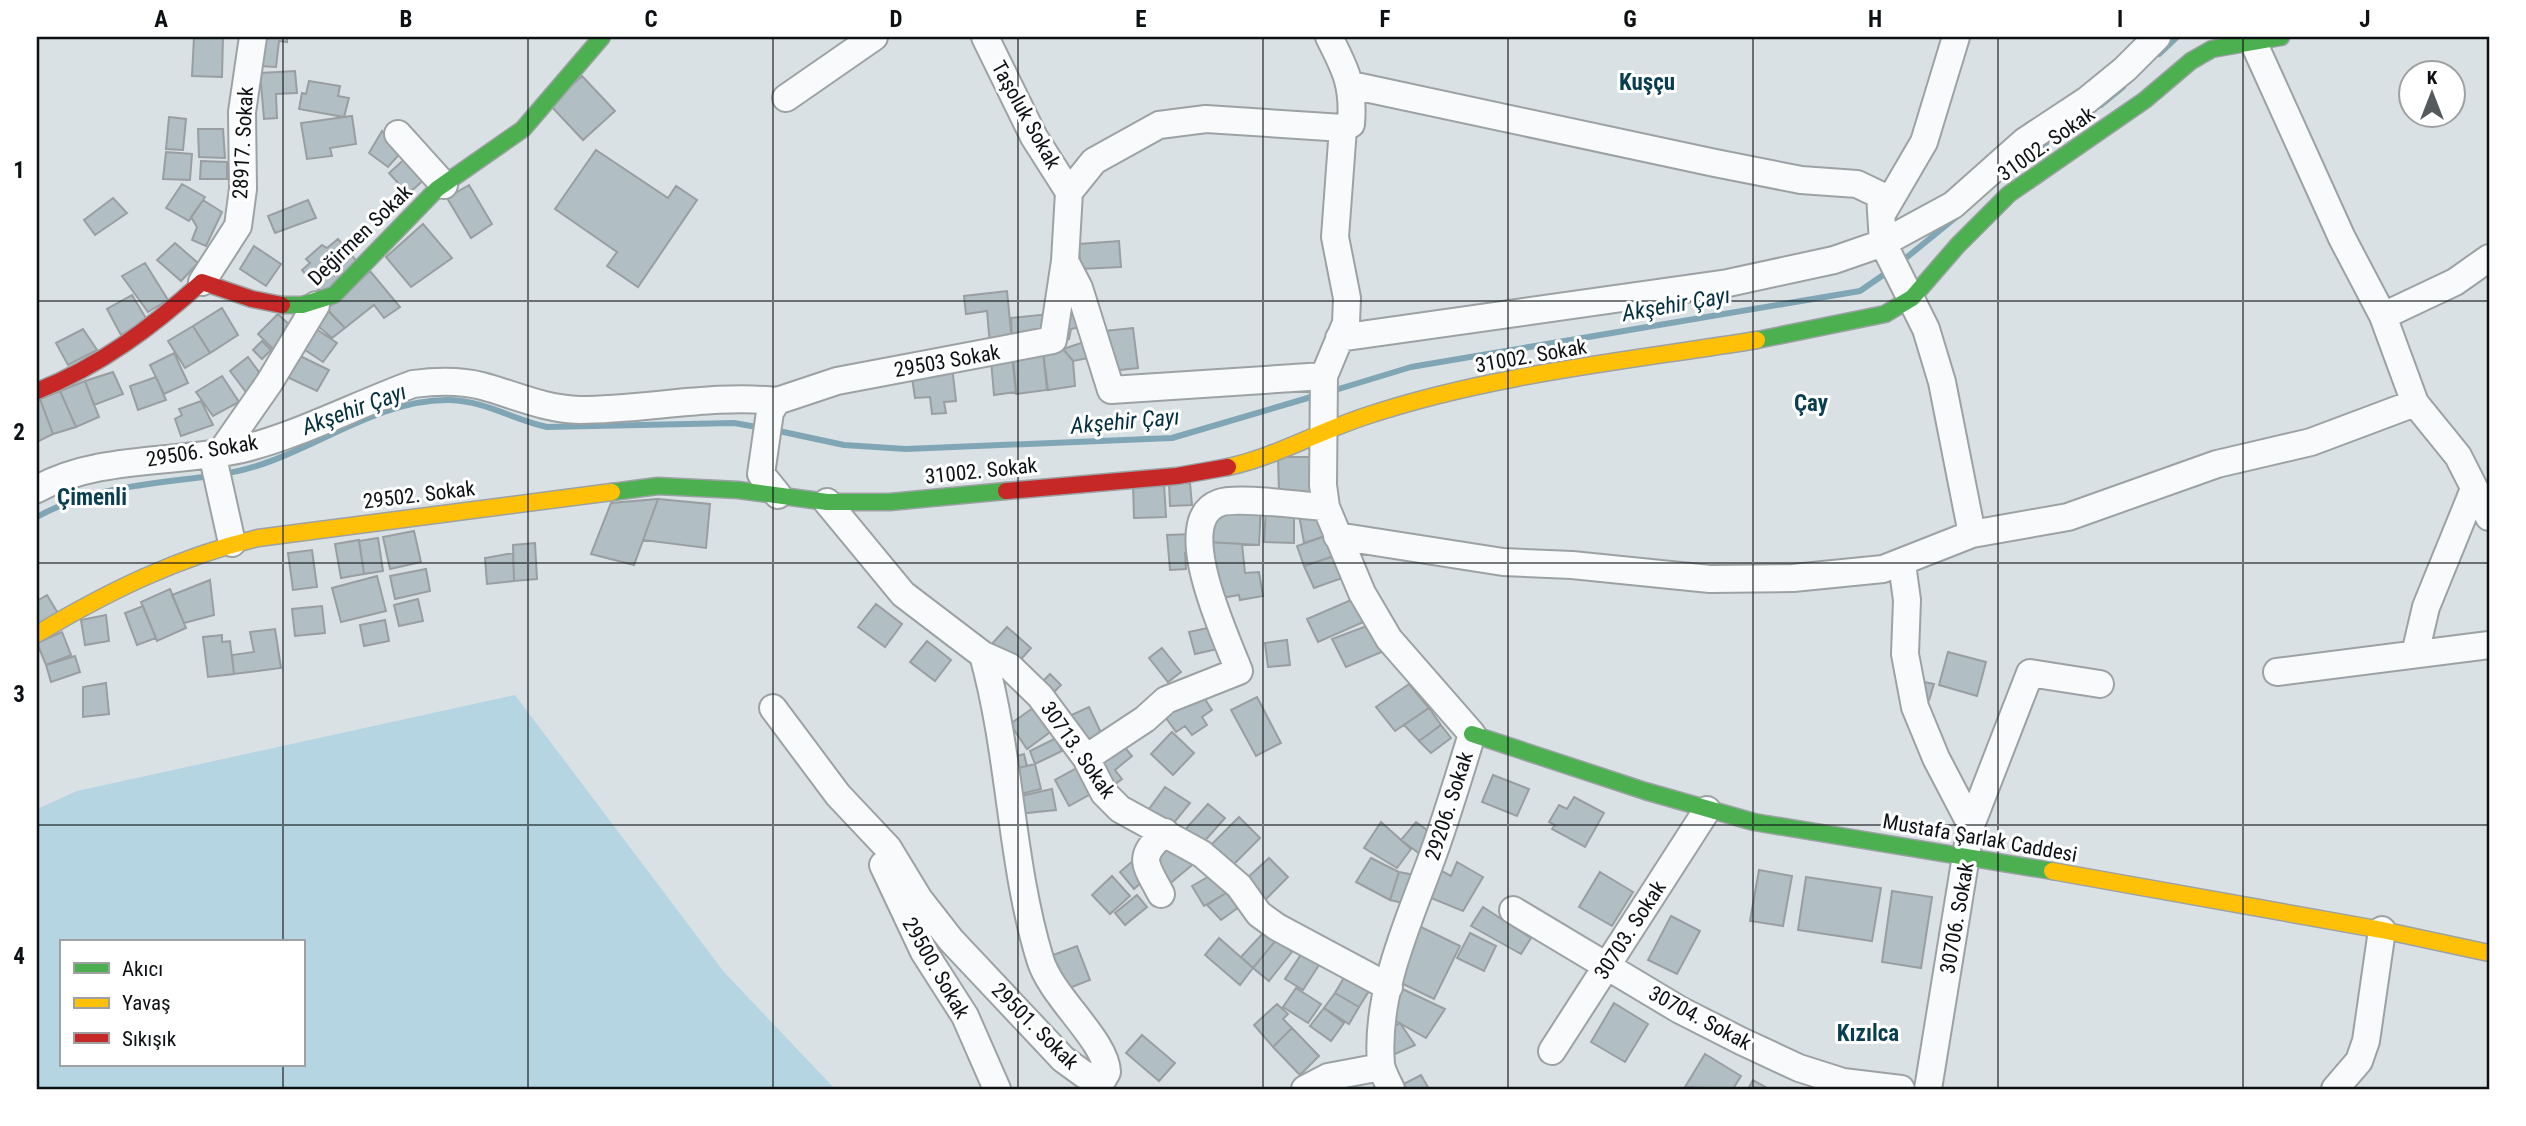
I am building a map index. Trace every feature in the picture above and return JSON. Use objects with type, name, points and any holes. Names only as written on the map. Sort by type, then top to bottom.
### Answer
[{"type":"street","name":"28917. Sokak","points":[[202,282],[238,226],[243,189],[242,112],[253,37]]},
{"type":"street","name":"Değirmen Sokak","points":[[202,282],[242,296],[293,307],[316,305],[334,295],[420,205],[523,129],[602,37]]},
{"type":"street","points":[[786,98],[874,37]]},
{"type":"street","name":"Taşoluk Sokak","points":[[985,37],[1034,137],[1069,192]]},
{"type":"street","points":[[1329,37],[1350,85],[1353,97],[1351,124],[1343,128],[1206,119],[1159,125],[1094,161],[1069,192],[1065,261],[1079,288],[1111,390],[1324,376],[1346,323],[1347,298],[1335,237],[1343,128]]},
{"type":"street","points":[[1882,214],[1924,142],[1955,37]]},
{"type":"street","points":[[1339,338],[1728,283],[1834,260],[1884,243],[1953,205],[2025,141],[2087,100],[2125,69],[2157,37]]},
{"type":"street","name":"31002. Sokak","points":[[827,502],[890,502],[1177,476],[1232,466],[1324,434],[1368,415],[1448,394],[1885,314],[1912,298],[1974,228],[2024,182],[2145,100],[2191,61],[2212,49],[2281,37]]},
{"type":"street","points":[[2252,40],[2342,238],[2383,316],[2415,403],[2458,456],[2489,517]]},
{"type":"street","points":[[1350,85],[1727,166],[1801,180],[1857,184],[1880,195],[1884,243],[1926,329],[1942,382],[1972,534]]},
{"type":"street","points":[[398,134],[444,185]]},
{"type":"street","points":[[2383,316],[2455,282],[2489,258]]},
{"type":"street","name":"29503 Sokak","points":[[773,406],[837,381],[1053,340],[1065,261]]},
{"type":"street","points":[[37,391],[57,384],[136,337],[166,317],[202,282]]},
{"type":"street","points":[[229,533],[218,457],[269,383],[316,305]]},
{"type":"street","name":"29206. Sokak","points":[[1324,376],[1323,485],[1326,507],[1337,536],[1362,593],[1389,639],[1472,734],[1447,816],[1400,943],[1383,1012],[1386,1078]]},
{"type":"street","name":"29506. Sokak","points":[[37,489],[87,471],[152,459],[218,457],[413,384],[434,382],[482,386],[518,400],[580,410],[726,400],[773,406]]},
{"type":"street","points":[[1337,536],[1503,562],[1710,579],[1793,578],[1902,564],[1972,534],[2068,517],[2217,464],[2311,442],[2415,403]]},
{"type":"street","points":[[773,406],[761,474],[778,495]]},
{"type":"street","name":"29502. Sokak","points":[[37,634],[229,533],[634,488],[697,487],[827,502]]},
{"type":"street","points":[[2415,654],[2426,607],[2474,489]]},
{"type":"street","points":[[1086,758],[1145,719],[1166,700],[1198,685],[1239,671],[1202,567],[1199,535],[1203,516],[1208,509],[1226,501],[1326,507]]},
{"type":"street","name":"30713. Sokak","points":[[827,502],[904,594],[983,655],[1010,667],[1040,696],[1086,758],[1104,793],[1120,809],[1165,832],[1224,871],[1259,914],[1389,987]]},
{"type":"street","points":[[1902,564],[1907,600],[1905,654],[1915,706],[1936,758],[1971,825]]},
{"type":"street","points":[[2277,672],[2489,645]]},
{"type":"street","name":"29501. Sokak","points":[[773,708],[838,795],[888,848],[935,923],[1002,997],[1074,1069],[1103,1079],[1107,1072],[1102,1054],[1066,1007],[1040,962],[1030,923],[998,709],[983,655]]},
{"type":"street","name":"30706. Sokak","points":[[1928,1089],[1971,825],[2030,673],[2100,684]]},
{"type":"street","name":"Mustafa Şarlak Caddesi","points":[[1472,734],[1707,810],[1754,822],[1968,856],[2382,930],[2489,953]]},
{"type":"street","name":"30703. Sokak","points":[[1552,1051],[1707,810]]},
{"type":"street","points":[[1161,894],[1144,856],[1146,849],[1165,832]]},
{"type":"street","name":"29500. Sokak","points":[[888,848],[881,860],[897,899],[924,952],[965,1016],[997,1089]]},
{"type":"street","name":"30704. Sokak","points":[[1513,910],[1679,1010],[1799,1068],[1843,1082],[1901,1089]]},
{"type":"street","points":[[2335,1089],[2359,1061],[2366,1041],[2382,930]]},
{"type":"street","points":[[1305,1089],[1328,1077],[1386,1078]]},
{"type":"shaded area","points":[[515,695],[724,972],[835,1089],[37,1089],[37,809],[77,791]]},
{"type":"building","points":[[194,37],[223,37],[222,77],[192,76]]},
{"type":"building","points":[[263,37],[287,37],[287,42],[279,41],[276,67],[260,66]]},
{"type":"building","points":[[295,71],[297,93],[276,94],[277,118],[264,119],[260,73]]},
{"type":"building","points":[[582,76],[615,111],[583,140],[550,105]]},
{"type":"building","points":[[309,81],[340,86],[338,96],[349,98],[344,117],[299,109],[302,93],[306,94]]},
{"type":"building","points":[[352,116],[356,144],[330,148],[332,156],[307,159],[301,123]]},
{"type":"building","points":[[169,117],[186,119],[183,150],[166,149]]},
{"type":"building","points":[[198,129],[223,129],[225,158],[199,157]]},
{"type":"building","points":[[382,131],[404,149],[388,167],[369,153]]},
{"type":"building","points":[[596,150],[668,198],[676,186],[697,200],[638,287],[607,266],[617,252],[555,209]]},
{"type":"building","points":[[166,152],[192,154],[190,180],[163,179]]},
{"type":"building","points":[[408,156],[427,177],[408,194],[389,173]]},
{"type":"building","points":[[201,161],[227,162],[227,179],[200,179]]},
{"type":"building","points":[[182,184],[205,197],[189,221],[166,208]]},
{"type":"building","points":[[469,185],[492,224],[471,238],[447,198]]},
{"type":"building","points":[[113,198],[127,213],[95,235],[84,220]]},
{"type":"building","points":[[203,200],[222,212],[206,246],[192,240],[197,227],[191,217]]},
{"type":"building","points":[[308,200],[316,218],[275,233],[268,216]]},
{"type":"building","points":[[423,224],[452,258],[411,287],[386,257]]},
{"type":"building","points":[[338,239],[359,264],[323,295],[302,270],[310,263],[306,259],[322,245],[327,248]]},
{"type":"building","points":[[1119,241],[1121,267],[1080,269],[1079,244]]},
{"type":"building","points":[[175,243],[198,263],[181,281],[157,260]]},
{"type":"building","points":[[254,246],[281,264],[266,286],[240,269]]},
{"type":"building","points":[[145,263],[168,300],[148,312],[122,276]]},
{"type":"building","points":[[370,271],[400,307],[384,318],[374,305],[345,328],[327,309]]},
{"type":"building","points":[[1007,291],[1012,342],[990,345],[987,311],[966,314],[964,296]]},
{"type":"building","points":[[1076,292],[1084,326],[1071,329],[1069,339],[1061,340]]},
{"type":"building","points":[[132,295],[147,320],[121,335],[107,309]]},
{"type":"building","points":[[324,307],[345,328],[332,338],[312,321]]},
{"type":"building","points":[[222,308],[238,335],[210,353],[193,326]]},
{"type":"building","points":[[278,314],[297,332],[280,356],[258,334]]},
{"type":"building","points":[[1049,314],[1050,335],[1012,342],[1011,318]]},
{"type":"building","points":[[193,326],[210,353],[185,368],[168,341]]},
{"type":"building","points":[[312,326],[337,343],[323,362],[299,346]]},
{"type":"building","points":[[1133,328],[1138,368],[1111,371],[1105,331]]},
{"type":"building","points":[[83,329],[97,350],[68,365],[56,343]]},
{"type":"building","points":[[262,341],[271,350],[262,359],[253,350]]},
{"type":"building","points":[[1087,341],[1089,358],[1073,361],[1063,349]]},
{"type":"building","points":[[1063,349],[1073,361],[1075,386],[1048,390],[1043,352]]},
{"type":"building","points":[[1043,352],[1047,390],[1016,394],[1012,355]]},
{"type":"building","points":[[174,353],[188,383],[164,394],[150,365]]},
{"type":"building","points":[[298,355],[329,370],[317,391],[287,377]]},
{"type":"building","points":[[248,357],[267,383],[249,396],[230,371]]},
{"type":"building","points":[[1013,358],[1016,392],[994,395],[991,360]]},
{"type":"building","points":[[952,366],[956,401],[944,402],[946,413],[932,414],[930,397],[915,398],[911,371]]},
{"type":"building","points":[[113,372],[123,394],[94,405],[85,381]]},
{"type":"building","points":[[222,376],[239,402],[213,416],[196,392]]},
{"type":"building","points":[[156,377],[166,400],[138,410],[130,386]]},
{"type":"building","points":[[85,381],[99,417],[76,427],[60,391]]},
{"type":"building","points":[[60,391],[76,427],[53,434],[40,399]]},
{"type":"building","points":[[40,399],[53,434],[37,442],[37,401]]},
{"type":"building","points":[[201,401],[213,425],[181,436],[175,419],[182,415],[179,409]]},
{"type":"building","points":[[1278,457],[1311,457],[1313,493],[1279,493]]},
{"type":"building","points":[[1164,483],[1166,517],[1134,518],[1133,485]]},
{"type":"building","points":[[1169,483],[1190,483],[1192,505],[1170,506]]},
{"type":"building","points":[[658,499],[710,504],[706,548],[643,540]]},
{"type":"building","points":[[658,499],[634,565],[591,554],[611,503]]},
{"type":"building","points":[[1222,502],[1261,504],[1259,545],[1208,542]]},
{"type":"building","points":[[1266,507],[1294,508],[1294,543],[1264,542]]},
{"type":"building","points":[[1323,507],[1331,534],[1304,543],[1298,509]]},
{"type":"building","points":[[414,531],[421,562],[390,569],[383,537]]},
{"type":"building","points":[[1192,534],[1193,553],[1185,553],[1186,569],[1170,570],[1167,535]]},
{"type":"building","points":[[1331,534],[1340,554],[1304,566],[1297,546]]},
{"type":"building","points":[[378,538],[383,571],[364,574],[359,541]]},
{"type":"building","points":[[359,540],[364,574],[341,578],[335,544]]},
{"type":"building","points":[[1208,542],[1242,544],[1245,573],[1259,572],[1263,596],[1240,600],[1239,595],[1221,598]]},
{"type":"building","points":[[535,543],[537,579],[514,581],[513,545]]},
{"type":"building","points":[[312,550],[317,587],[293,590],[288,553]]},
{"type":"building","points":[[513,553],[514,581],[487,584],[485,558]]},
{"type":"building","points":[[1340,554],[1348,576],[1314,588],[1304,566]]},
{"type":"building","points":[[426,569],[430,591],[395,599],[390,576]]},
{"type":"building","points":[[377,576],[386,611],[341,622],[332,588]]},
{"type":"building","points":[[210,580],[214,615],[184,623],[172,595]]},
{"type":"building","points":[[170,589],[186,628],[157,641],[141,602]]},
{"type":"building","points":[[47,595],[59,615],[37,629],[37,601]]},
{"type":"building","points":[[1358,597],[1368,620],[1318,642],[1307,619]]},
{"type":"building","points":[[418,599],[423,621],[399,626],[394,605]]},
{"type":"building","points":[[876,604],[902,624],[885,647],[858,627]]},
{"type":"building","points":[[143,606],[156,638],[137,645],[125,613]]},
{"type":"building","points":[[322,606],[325,633],[295,636],[292,609]]},
{"type":"building","points":[[106,615],[109,641],[85,645],[81,620]]},
{"type":"building","points":[[385,620],[389,641],[364,646],[360,625]]},
{"type":"building","points":[[1372,624],[1384,651],[1346,667],[1332,639]]},
{"type":"building","points":[[1217,626],[1222,648],[1195,654],[1189,632]]},
{"type":"building","points":[[1007,627],[1031,648],[1015,666],[991,645]]},
{"type":"building","points":[[275,629],[281,668],[234,674],[232,655],[254,652],[250,632]]},
{"type":"building","points":[[62,632],[71,655],[46,665],[37,643]]},
{"type":"building","points":[[222,635],[222,642],[230,641],[234,674],[208,677],[203,637]]},
{"type":"building","points":[[1287,640],[1290,665],[1268,667],[1265,643]]},
{"type":"building","points":[[927,641],[951,660],[935,681],[910,662]]},
{"type":"building","points":[[1162,648],[1181,672],[1168,682],[1149,658]]},
{"type":"building","points":[[1948,652],[1986,662],[1977,696],[1939,685]]},
{"type":"building","points":[[75,656],[80,672],[51,682],[46,665]]},
{"type":"building","points":[[1050,674],[1061,685],[1049,697],[1038,686]]},
{"type":"building","points":[[1920,681],[1934,684],[1929,700],[1917,698]]},
{"type":"building","points":[[106,683],[109,714],[83,717],[83,687]]},
{"type":"building","points":[[1409,684],[1429,708],[1395,731],[1376,707]]},
{"type":"building","points":[[1197,687],[1212,710],[1202,717],[1207,725],[1192,735],[1185,726],[1176,732],[1161,711]]},
{"type":"building","points":[[1257,697],[1281,743],[1256,756],[1231,710]]},
{"type":"building","points":[[1036,706],[1053,730],[1027,749],[1010,724]]},
{"type":"building","points":[[1089,707],[1103,737],[1081,747],[1067,717]]},
{"type":"building","points":[[1429,708],[1441,725],[1419,741],[1404,725]]},
{"type":"building","points":[[1441,725],[1451,738],[1431,753],[1419,741]]},
{"type":"building","points":[[1172,732],[1194,753],[1173,775],[1151,754]]},
{"type":"building","points":[[1056,738],[1062,751],[1035,764],[1030,751]]},
{"type":"building","points":[[1118,739],[1132,756],[1115,770],[1122,779],[1110,788],[1089,762]]},
{"type":"building","points":[[1024,754],[1027,766],[1012,769],[1010,758]]},
{"type":"building","points":[[1035,764],[1041,789],[1016,795],[1010,770]]},
{"type":"building","points":[[1082,765],[1096,791],[1069,806],[1055,780]]},
{"type":"building","points":[[1493,775],[1529,789],[1517,816],[1482,802]]},
{"type":"building","points":[[1165,787],[1190,803],[1173,824],[1149,809]]},
{"type":"building","points":[[1052,789],[1056,810],[1018,814],[1016,797]]},
{"type":"building","points":[[1574,797],[1604,813],[1585,847],[1552,829],[1555,825],[1549,822],[1559,805],[1567,809]]},
{"type":"building","points":[[1208,804],[1225,818],[1201,845],[1184,831]]},
{"type":"building","points":[[1239,817],[1260,838],[1231,867],[1210,846]]},
{"type":"building","points":[[1381,822],[1411,849],[1397,868],[1364,848]]},
{"type":"building","points":[[1416,822],[1434,835],[1420,854],[1401,840]]},
{"type":"building","points":[[1175,843],[1192,865],[1167,886],[1150,865]]},
{"type":"building","points":[[1269,858],[1288,877],[1265,900],[1245,880]]},
{"type":"building","points":[[1371,858],[1399,872],[1390,900],[1356,882]]},
{"type":"building","points":[[1135,859],[1149,876],[1134,889],[1120,872]]},
{"type":"building","points":[[1457,862],[1483,877],[1463,911],[1426,896],[1436,868],[1451,876]]},
{"type":"building","points":[[1759,870],[1792,876],[1783,926],[1750,921]]},
{"type":"building","points":[[1399,872],[1415,875],[1407,904],[1390,900]]},
{"type":"building","points":[[1600,872],[1633,892],[1612,926],[1579,907]]},
{"type":"building","points":[[1213,874],[1226,893],[1204,906],[1192,886]]},
{"type":"building","points":[[1112,876],[1130,896],[1110,914],[1092,895]]},
{"type":"building","points":[[1806,877],[1881,888],[1872,941],[1798,930]]},
{"type":"building","points":[[1892,891],[1932,897],[1921,968],[1882,962]]},
{"type":"building","points":[[1226,893],[1239,907],[1221,920],[1207,905]]},
{"type":"building","points":[[1137,895],[1147,907],[1125,925],[1115,913]]},
{"type":"building","points":[[1483,907],[1531,938],[1521,954],[1471,926]]},
{"type":"building","points":[[1671,916],[1700,931],[1677,974],[1648,960]]},
{"type":"building","points":[[1421,927],[1460,946],[1434,999],[1395,980]]},
{"type":"building","points":[[1265,931],[1277,939],[1253,968],[1241,957]]},
{"type":"building","points":[[1470,933],[1496,946],[1484,971],[1457,958]]},
{"type":"building","points":[[1219,938],[1253,968],[1240,985],[1205,955]]},
{"type":"building","points":[[1277,939],[1292,952],[1269,981],[1253,968]]},
{"type":"building","points":[[1077,946],[1090,980],[1059,992],[1045,958]]},
{"type":"building","points":[[1302,953],[1319,965],[1303,990],[1285,979]]},
{"type":"building","points":[[1345,976],[1369,991],[1359,1007],[1335,993]]},
{"type":"building","points":[[1396,986],[1445,1009],[1426,1038],[1387,1016]]},
{"type":"building","points":[[1296,988],[1321,1004],[1308,1023],[1283,1007]]},
{"type":"building","points":[[1335,993],[1359,1007],[1349,1024],[1324,1008]]},
{"type":"building","points":[[1614,1003],[1648,1024],[1625,1062],[1591,1042]]},
{"type":"building","points":[[1277,1004],[1288,1014],[1283,1019],[1292,1028],[1273,1047],[1254,1025]]},
{"type":"building","points":[[1324,1008],[1344,1023],[1331,1041],[1310,1026]]},
{"type":"building","points":[[1400,1023],[1415,1045],[1393,1055],[1385,1031]]},
{"type":"building","points":[[1292,1028],[1319,1056],[1300,1075],[1273,1047]]},
{"type":"building","points":[[1142,1035],[1175,1063],[1159,1081],[1126,1053]]},
{"type":"building","points":[[1705,1054],[1741,1076],[1733,1089],[1685,1087]]},
{"type":"building","points":[[1421,1075],[1429,1089],[1399,1089],[1398,1087]]},
{"type":"building","points":[[1753,1080],[1769,1089],[1748,1089]]},
{"type":"waterway","name":"Akşehir Çayı","points":[[2159,54],[2177,37]]},
{"type":"waterway","name":"Akşehir Çayı","points":[[2101,105],[2123,87]]},
{"type":"waterway","name":"Akşehir Çayı","points":[[2026,156],[2046,143]]},
{"type":"waterway","name":"Akşehir Çayı","points":[[1901,262],[1960,214]]},
{"type":"waterway","name":"Akşehir Çayı","points":[[1332,391],[1411,367],[1860,291],[1889,271]]},
{"type":"waterway","name":"Akşehir Çayı","points":[[774,430],[844,445],[906,449],[1172,438],[1318,395]]},
{"type":"waterway","name":"Akşehir Çayı","points":[[222,474],[279,458],[363,420],[421,402],[463,401],[547,427],[734,423],[763,428]]},
{"type":"waterway","name":"Akşehir Çayı","points":[[37,517],[57,507],[100,493],[211,476]]},
{"type":"traffic: fast","points":[[282,305],[302,305],[334,295],[437,189],[523,129],[602,37]]},
{"type":"traffic: fast","points":[[1757,340],[1885,314],[1912,298],[1958,245],[2009,194],[2145,100],[2191,61],[2212,49],[2281,37]]},
{"type":"traffic: fast","points":[[612,492],[658,486],[738,490],[827,502],[890,502],[1006,491]]},
{"type":"traffic: fast","points":[[1472,734],[1645,791],[1754,822],[2052,871]]},
{"type":"traffic: slow","points":[[1228,467],[1264,456],[1369,415],[1464,389],[1561,370],[1757,340]]},
{"type":"traffic: slow","points":[[37,634],[144,577],[200,555],[258,538],[612,492]]},
{"type":"traffic: slow","points":[[2052,871],[2382,930],[2489,953]]},
{"type":"traffic: jam","points":[[37,391],[82,370],[124,344],[202,282],[252,299],[282,305]]},
{"type":"traffic: jam","points":[[1006,491],[1177,476],[1228,467]]},
{"type":"district","name":"Kuşçu","points":[[1647,82]]},
{"type":"district","name":"Çay","points":[[1811,403]]},
{"type":"district","name":"Çimenli","points":[[92,497]]},
{"type":"district","name":"Kızılca","points":[[1868,1033]]}]
